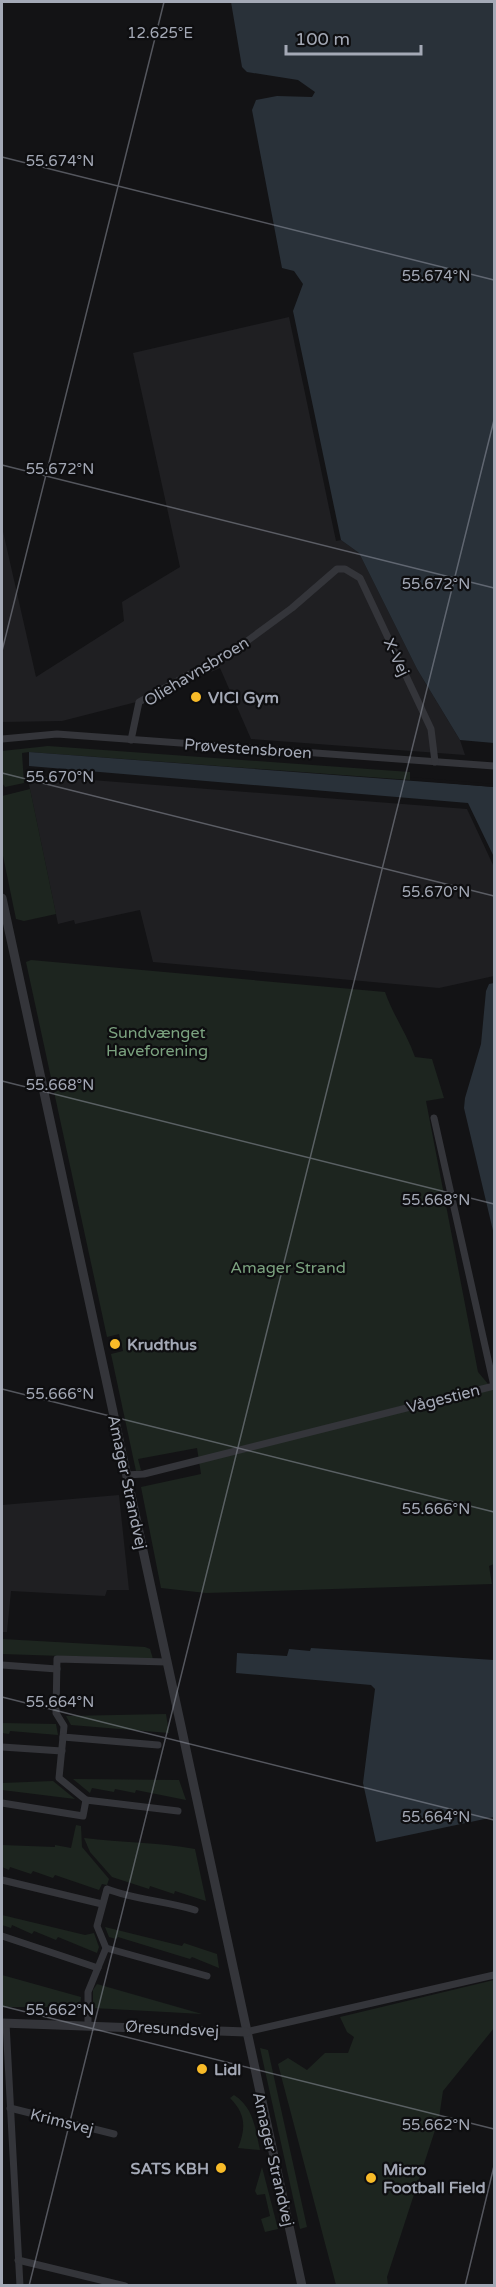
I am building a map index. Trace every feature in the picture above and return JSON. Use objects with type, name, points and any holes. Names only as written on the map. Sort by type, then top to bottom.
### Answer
[{"type":"street","name":"Oliehavnsbroen","points":[[131,740],[135,712],[140,702],[239,647],[292,608],[337,569]]},
{"type":"street","name":"X-Vej","points":[[337,569],[345,569],[360,578],[431,729],[435,762]]},
{"type":"street","name":"Prøvestensbroen","points":[[2,739],[57,734],[495,766]]},
{"type":"street","name":"Amager Strandvej","points":[[2,898],[302,2286]]},
{"type":"street","name":"Vågestien","points":[[126,1475],[144,1474],[494,1386],[434,1118]]},
{"type":"street","points":[[166,1662],[57,1659],[56,1713],[64,1726],[59,1778],[86,1800],[178,1811]]},
{"type":"street","points":[[2,1665],[57,1669]]},
{"type":"street","points":[[63,1737],[158,1745]]},
{"type":"street","points":[[2,1747],[62,1750]]},
{"type":"street","points":[[2,1803],[83,1816],[86,1800]]},
{"type":"street","points":[[2,1880],[102,1904]]},
{"type":"street","points":[[88,2024],[88,1992],[106,1948],[97,1926],[107,1889],[127,1896],[156,1899],[195,1910]]},
{"type":"street","points":[[2,1936],[98,1968]]},
{"type":"street","points":[[106,1948],[207,1976]]},
{"type":"street","points":[[246,2032],[495,1975]]},
{"type":"street","name":"Øresundsvej","points":[[4,2025],[88,2024],[246,2032]]},
{"type":"street","name":"Krimsvej","points":[[4,2025],[20,2286]]},
{"type":"street","name":"Krimsvej","points":[[10,2108],[114,2134]]},
{"type":"street","points":[[18,2260],[125,2286]]},
{"type":"shaded area","points":[[231,2],[494,2],[494,743],[460,740],[417,669],[359,553],[341,540],[293,311],[303,284],[294,271],[282,268],[252,110],[256,100],[277,96],[312,97],[315,92],[298,80],[247,72],[242,67]]},
{"type":"shaded area","points":[[289,317],[336,541],[341,540],[359,553],[417,669],[460,740],[465,755],[251,739],[220,668],[152,698],[62,721],[2,722],[2,527],[36,677],[124,621],[122,602],[180,567],[133,353]]},
{"type":"shaded area","points":[[29,752],[494,787],[494,857],[468,803],[29,766]]},
{"type":"shaded area","points":[[27,775],[467,809],[494,867],[494,976],[439,988],[153,962],[140,910],[75,924],[74,920],[58,924]]},
{"type":"shaded area","points":[[494,983],[494,1235],[464,1108],[481,1044],[486,991],[489,984]]},
{"type":"shaded area","points":[[119,1495],[129,1590],[107,1590],[105,1596],[11,1591],[7,1632],[2,1632],[2,1505]]},
{"type":"shaded area","points":[[311,1648],[494,1660],[494,1817],[376,1842],[363,1783],[375,1689],[371,1685],[236,1673],[237,1653],[287,1656],[289,1649],[310,1651]]},
{"type":"green space","points":[[48,746],[410,772],[410,780],[29,752],[22,753],[24,783],[5,787],[2,783],[2,751]]},
{"type":"green space","points":[[30,789],[56,914],[24,921],[16,919],[2,851],[2,796]]},
{"type":"green space","points":[[31,960],[385,992],[415,1057],[432,1059],[444,1098],[426,1101],[478,1372],[494,1391],[494,1564],[489,1566],[492,1584],[206,1593],[161,1588],[141,1487],[201,1474],[197,1448],[138,1459],[141,1470],[136,1471],[111,1354],[123,1351],[119,1334],[107,1337],[26,962]]},
{"type":"green space","points":[[2,1639],[145,1647],[150,1649],[153,1659],[2,1654]]},
{"type":"green space","points":[[166,1714],[169,1733],[71,1725],[66,1716]]},
{"type":"green space","points":[[2,1723],[56,1724],[58,1735],[10,1731],[9,1734],[2,1733]]},
{"type":"green space","points":[[73,1779],[179,1780],[186,1800],[136,1790],[135,1793],[92,1788],[90,1793]]},
{"type":"green space","points":[[53,1781],[75,1799],[2,1790],[2,1783]]},
{"type":"green space","points":[[76,1825],[81,1826],[82,1847],[109,1879],[107,1885],[102,1884],[99,1890],[55,1875],[53,1878],[33,1871],[31,1874],[10,1867],[9,1870],[2,1867],[2,1845],[55,1847],[55,1845],[71,1848]]},
{"type":"green space","points":[[84,1838],[195,1849],[206,1901],[175,1891],[174,1894],[150,1886],[149,1889],[112,1877],[90,1852]]},
{"type":"green space","points":[[2,1915],[85,1935],[94,1933],[99,1947],[97,1953],[58,1937],[56,1940],[34,1931],[32,1934],[12,1925],[11,1928],[2,1925]]},
{"type":"green space","points":[[105,1927],[182,1946],[184,1943],[217,1954],[219,1968],[192,1957],[190,1959],[118,1937],[116,1939],[109,1937]]},
{"type":"green space","points":[[2,1975],[81,1997],[80,2007],[2,2007]]},
{"type":"green space","points":[[494,1980],[494,2028],[443,2091],[439,2118],[387,2277],[388,2285],[336,2285],[278,2064],[288,2058],[307,2070],[325,2053],[348,2053],[354,2037],[347,2032],[340,2017]]},
{"type":"green space","points":[[97,1984],[202,2014],[93,2008],[93,1990]]},
{"type":"green space","points":[[260,2048],[268,2050],[307,2227],[300,2229]]},
{"type":"green space","points":[[234,2095],[250,2112],[260,2150],[238,2148],[243,2122],[239,2110],[230,2098]]},
{"type":"green space","points":[[262,2167],[278,2229],[265,2232],[261,2219],[270,2216],[265,2194],[257,2195],[255,2191]]},
{"type":"pier","points":[[410,777],[494,784],[494,787],[410,780]]},
{"type":"place","name":"VICI Gym","points":[[196,697]]},
{"type":"place","name":"Krudthus","points":[[115,1344]]},
{"type":"place","name":"Lidl","points":[[202,2069]]},
{"type":"place","name":"SATS KBH","points":[[221,2168]]},
{"type":"place","name":"Micro Football Field","points":[[371,2178]]},
{"type":"park label","name":"Sundvænget Haveforening","points":[[157,1041]]},
{"type":"park label","name":"Amager Strand","points":[[288,1267]]}]
